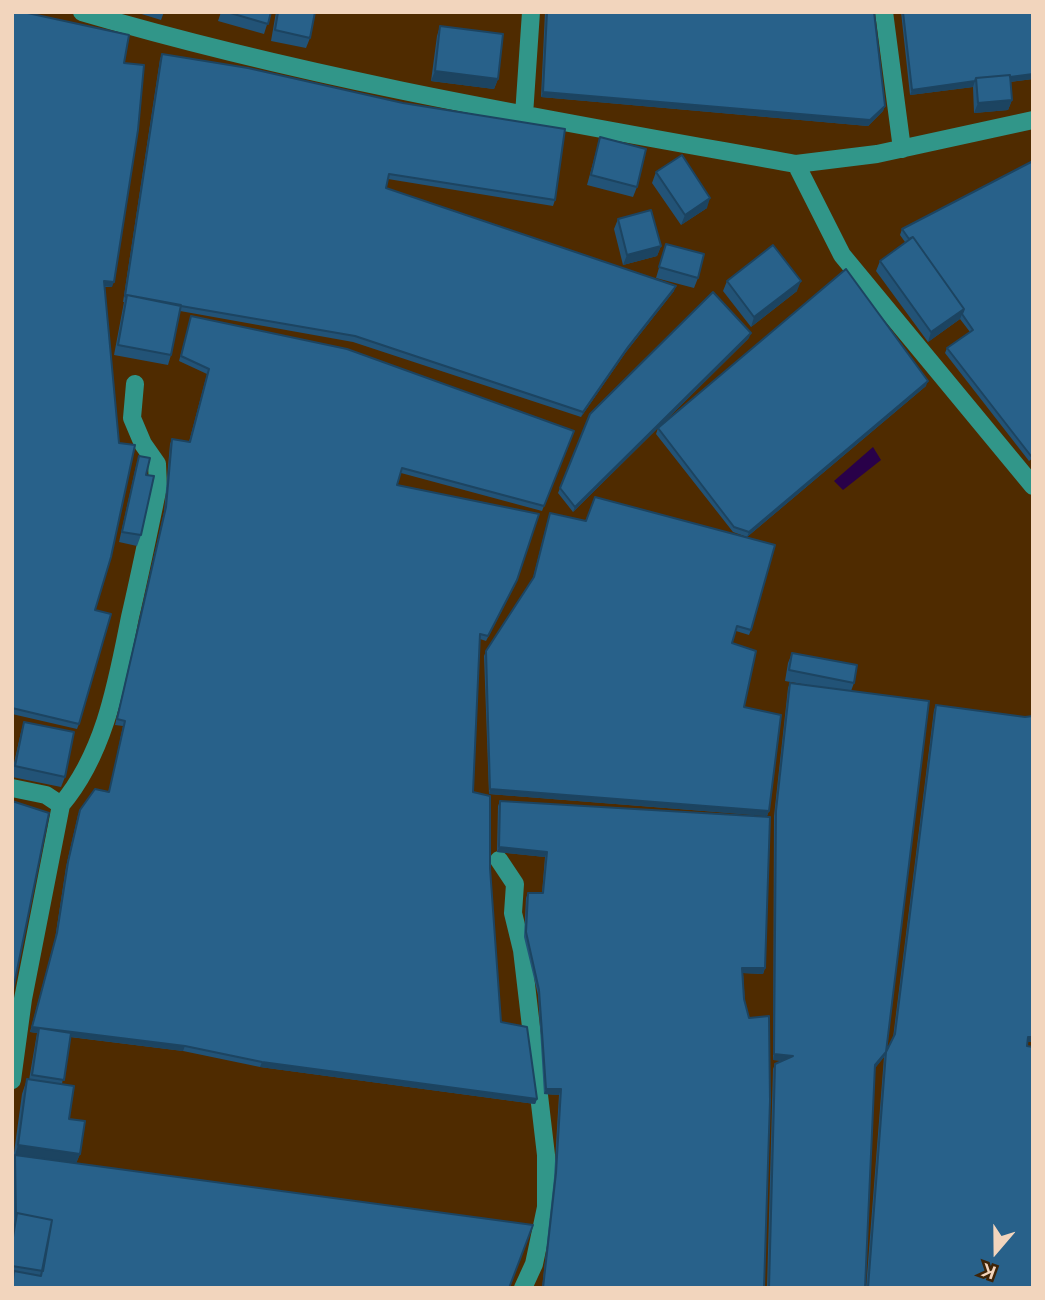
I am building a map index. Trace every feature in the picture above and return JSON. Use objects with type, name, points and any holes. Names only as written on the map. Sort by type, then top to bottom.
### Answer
[{"type":"street","points":[[82,12],[304,70],[524,115],[796,164],[902,149],[1033,120]]},
{"type":"street","points":[[524,115],[531,12]]},
{"type":"street","points":[[884,12],[902,149]]},
{"type":"street","points":[[796,164],[842,255],[1033,486]]},
{"type":"street","points":[[12,1080],[23,999],[61,805],[75,789],[93,755],[116,683],[158,487],[157,464],[132,418],[135,384]]},
{"type":"street","points":[[12,788],[46,795],[61,805]]},
{"type":"street","points":[[499,860],[515,884],[513,913],[522,950],[546,1155],[546,1208],[534,1264],[523,1288]]},
{"type":"shaded area","points":[[873,447],[881,460],[843,490],[834,481]]},
{"type":"building","points":[[12,12],[23,12],[129,35],[124,63],[144,65],[138,130],[114,282],[104,281],[119,443],[135,445],[111,557],[95,610],[111,614],[79,724],[12,708]]},
{"type":"building","points":[[227,12],[271,12],[268,24]]},
{"type":"building","points":[[278,12],[315,12],[310,38],[275,30]]},
{"type":"building","points":[[547,12],[874,12],[885,106],[870,120],[543,92]]},
{"type":"building","points":[[903,12],[1033,12],[1033,74],[976,78],[975,81],[912,90]]},
{"type":"building","points":[[440,26],[503,34],[498,79],[435,71]]},
{"type":"building","points":[[162,54],[248,68],[403,103],[565,129],[555,200],[389,174],[386,188],[676,286],[628,347],[583,412],[355,336],[127,295],[126,297]]},
{"type":"building","points":[[1010,75],[1012,100],[978,103],[976,78]]},
{"type":"building","points":[[600,137],[646,149],[637,187],[591,175]]},
{"type":"building","points":[[682,155],[710,198],[685,215],[656,172]]},
{"type":"building","points":[[1033,161],[1031,456],[947,348],[973,330],[962,314],[964,309],[913,237],[909,239],[902,229]]},
{"type":"building","points":[[651,210],[661,246],[627,255],[618,219]]},
{"type":"building","points":[[913,237],[964,309],[931,332],[880,261]]},
{"type":"building","points":[[666,244],[704,254],[698,278],[659,267]]},
{"type":"building","points":[[773,245],[801,281],[754,317],[727,281]]},
{"type":"building","points":[[846,269],[928,381],[749,532],[734,527],[658,428]]},
{"type":"building","points":[[713,292],[751,333],[575,507],[560,488],[590,414]]},
{"type":"building","points":[[127,295],[181,305],[171,355],[118,345]]},
{"type":"building","points":[[191,316],[347,349],[574,431],[544,506],[402,468],[397,485],[539,514],[517,580],[488,636],[480,634],[473,792],[490,796],[490,868],[501,1022],[527,1027],[537,1099],[262,1062],[185,1046],[32,1027],[57,933],[68,862],[80,810],[95,789],[109,792],[125,721],[117,719],[166,507],[172,439],[190,442],[209,369],[181,356]]},
{"type":"building","points":[[139,456],[150,458],[146,475],[154,476],[141,535],[122,532]]},
{"type":"building","points":[[595,497],[775,545],[751,630],[737,626],[732,643],[756,651],[744,707],[781,715],[769,811],[490,789],[486,651],[534,577],[550,513],[586,521]]},
{"type":"building","points":[[792,653],[857,665],[854,683],[789,670]]},
{"type":"building","points":[[790,683],[929,701],[886,1052],[875,1065],[865,1288],[769,1288],[775,1064],[793,1056],[774,1054],[776,811]]},
{"type":"building","points":[[936,705],[1033,716],[1033,1037],[1028,1037],[1027,1046],[1033,1047],[1033,1288],[868,1288],[886,1052],[895,1034]]},
{"type":"building","points":[[24,722],[74,732],[65,777],[15,766]]},
{"type":"building","points":[[12,801],[49,813],[12,995]]},
{"type":"building","points":[[500,801],[770,817],[765,968],[742,968],[744,999],[749,1018],[769,1016],[770,1101],[764,1288],[543,1288],[556,1173],[561,1089],[546,1089],[539,990],[526,932],[528,893],[543,893],[547,852],[499,847]]},
{"type":"building","points":[[39,1028],[71,1033],[64,1080],[32,1075]]},
{"type":"building","points":[[27,1079],[74,1086],[69,1119],[85,1121],[80,1154],[18,1145]]},
{"type":"building","points":[[15,1155],[533,1225],[509,1288],[12,1288],[14,1271],[41,1276],[52,1220],[17,1213],[16,1218]]},
{"type":"building","points":[[17,1213],[52,1220],[43,1271],[12,1266],[12,1243]]}]
